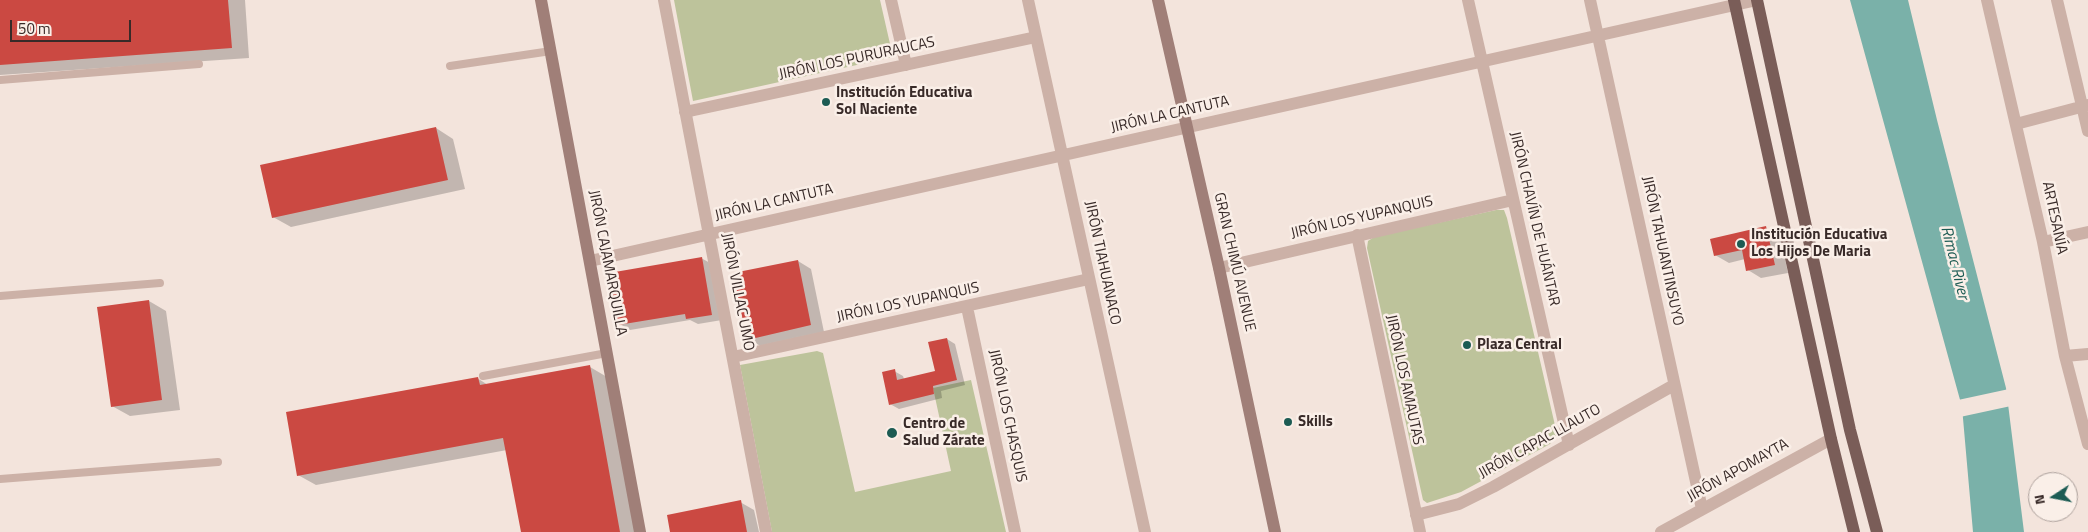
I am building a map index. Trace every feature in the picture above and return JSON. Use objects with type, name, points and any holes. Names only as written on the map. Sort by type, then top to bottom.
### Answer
[{"type":"main road","points":[[1757,0],[1850,430],[1877,532]]},
{"type":"main road","points":[[1734,3],[1831,439],[1854,532]]},
{"type":"street","name":"JIRÓN CAJAMARQUILLA","points":[[541,0],[640,532]]},
{"type":"street","name":"JIRÓN VILLAC UMO","points":[[664,0],[766,532]]},
{"type":"street","points":[[891,0],[906,65]]},
{"type":"street","name":"JIRÓN TIAHUANACO","points":[[1028,0],[1145,532]]},
{"type":"street","name":"GRAN CHIMÚ AVENUE","points":[[1158,0],[1219,268],[1275,532]]},
{"type":"street","name":"JIRÓN CHAVÍN DE HUÁNTAR","points":[[1468,0],[1569,445]]},
{"type":"street","name":"JIRÓN TAHUANTINSUYO","points":[[1590,0],[1702,509]]},
{"type":"street","name":"JIRÓN LA CANTUTA","points":[[590,261],[1598,36],[1734,3],[1757,0]]},
{"type":"street","name":"ARTESANÍA","points":[[1987,0],[2043,242],[2065,356],[2088,444]]},
{"type":"street","points":[[2057,0],[2085,105],[2088,131]]},
{"type":"street","name":"JIRÓN LOS PURURAUCAS","points":[[685,112],[1036,37]]},
{"type":"street","points":[[2016,124],[2085,105]]},
{"type":"street","name":"JIRÓN LOS YUPANQUIS","points":[[1219,268],[1513,200]]},
{"type":"street","points":[[2043,242],[2088,232]]},
{"type":"street","name":"JIRÓN LOS AMAUTAS","points":[[1357,235],[1420,532]]},
{"type":"street","name":"JIRÓN LOS YUPANQUIS","points":[[733,357],[1089,279]]},
{"type":"street","name":"JIRÓN LOS CHASQUIS","points":[[967,307],[1015,532]]},
{"type":"street","points":[[2065,356],[2088,354]]},
{"type":"street","name":"JIRÓN CAPAC LLAUTO","points":[[1416,515],[1458,504],[1569,445],[1674,385]]},
{"type":"street","name":"JIRÓN APOMAYTA","points":[[1662,532],[1831,439]]},
{"type":"lane","points":[[450,66],[551,51]]},
{"type":"lane","points":[[0,80],[199,64]]},
{"type":"lane","points":[[0,296],[160,283]]},
{"type":"lane","points":[[484,376],[607,353]]},
{"type":"lane","points":[[0,479],[218,462]]},
{"type":"green space","points":[[674,0],[880,0],[893,57],[693,101]]},
{"type":"green space","points":[[1496,210],[1504,210],[1507,218],[1557,434],[1550,444],[1461,492],[1427,503],[1423,500],[1367,248],[1368,241],[1374,237]]},
{"type":"green space","points":[[817,351],[823,353],[855,492],[951,471],[933,388],[971,380],[1006,532],[772,532],[740,365]]},
{"type":"water","name":"Rimac River","points":[[1850,0],[1908,0],[2006,388],[2024,532],[1973,532],[1962,407]]},
{"type":"pier","points":[[2009,389],[2011,406],[1960,417],[1958,400]]},
{"type":"building","points":[[0,0],[228,0],[232,48],[0,65]]},
{"type":"building","points":[[436,127],[448,180],[272,218],[260,165]]},
{"type":"building","name":"Institución Educativa Los Hijos De Maria","points":[[1766,226],[1775,265],[1746,271],[1742,250],[1714,256],[1710,239]]},
{"type":"building","points":[[702,257],[712,315],[686,319],[685,314],[618,325],[609,273]]},
{"type":"building","points":[[798,260],[811,325],[747,340],[733,273]]},
{"type":"building","points":[[149,300],[162,400],[111,407],[97,307]]},
{"type":"building","points":[[947,338],[957,380],[933,386],[934,394],[889,405],[882,372],[895,369],[897,380],[935,371],[928,342]]},
{"type":"building","points":[[590,365],[620,532],[521,532],[503,438],[297,476],[286,412],[478,377],[480,385]]},
{"type":"building","points":[[741,500],[747,532],[670,532],[667,515]]},
{"type":"place","name":"Institución Educativa Sol Naciente","points":[[826,102]]},
{"type":"place","name":"Institución Educativa Los Hijos De Maria","points":[[1741,244]]},
{"type":"place","name":"Plaza Central","points":[[1467,345]]},
{"type":"place","name":"Skills","points":[[1288,422]]},
{"type":"place","name":"Centro de Salud Zárate","points":[[892,433]]}]
